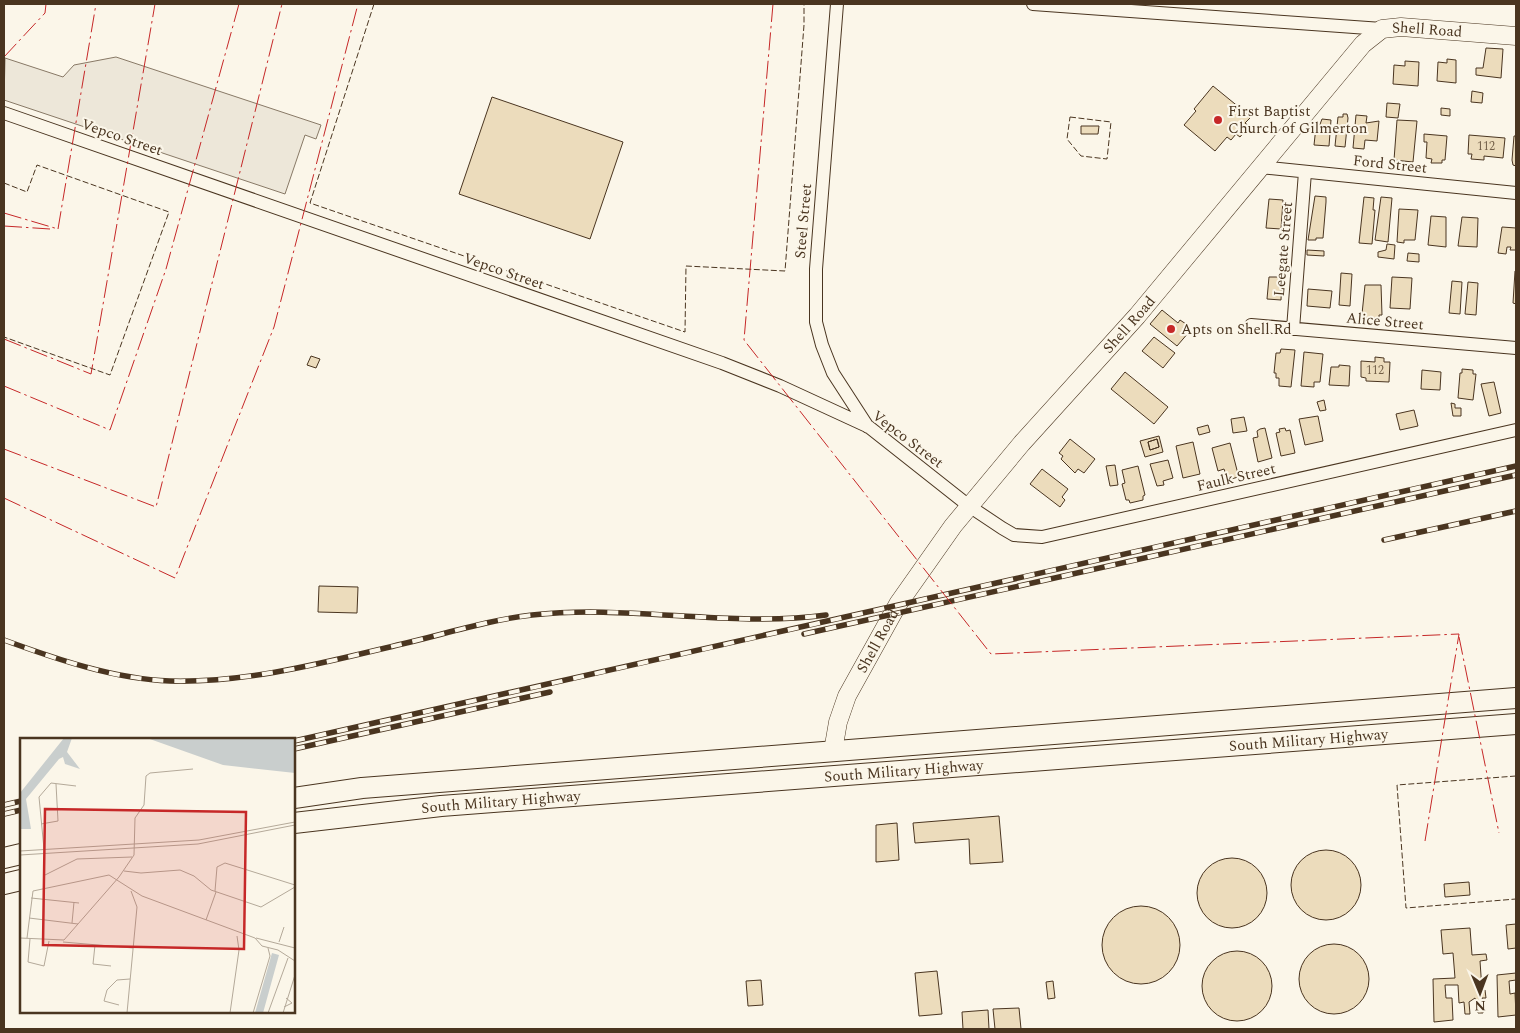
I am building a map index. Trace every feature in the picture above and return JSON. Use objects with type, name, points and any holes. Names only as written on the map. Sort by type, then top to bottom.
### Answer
[{"type":"main road","name":"South Military Highway","points":[[295,798],[362,788],[1516,698]]},
{"type":"main road","name":"South Military Highway","points":[[295,823],[441,806],[1516,724]]},
{"type":"main road","points":[[4,858],[20,854]]},
{"type":"main road","points":[[4,884],[20,880]]},
{"type":"street","name":"Steel Street","points":[[837,4],[816,269],[816,322],[822,345],[833,373],[869,427]]},
{"type":"street","points":[[1033,4],[1126,7],[1382,29]]},
{"type":"street","name":"Shell Road","points":[[833,751],[838,722],[847,696],[898,604],[969,506],[1022,443],[1137,316],[1363,44],[1382,29],[1416,26],[1516,36]]},
{"type":"street","name":"Vepco Street","points":[[4,113],[722,363],[780,386],[869,427],[969,506]]},
{"type":"street","name":"Ford Street","points":[[1260,167],[1516,193]]},
{"type":"street","name":"Leegate Street","points":[[1293,329],[1305,172]]},
{"type":"street","name":"Alice Street","points":[[1251,325],[1516,348]]},
{"type":"street","name":"Faulk Street","points":[[969,506],[1014,535],[1042,537],[1516,430]]},
{"type":"shaded area","points":[[116,57],[321,125],[316,139],[305,135],[285,194],[4,100],[5,58],[63,77],[74,65]]},
{"type":"building","points":[[1486,48],[1503,49],[1501,78],[1476,75],[1476,68],[1483,68]]},
{"type":"building","points":[[1447,59],[1456,60],[1456,83],[1437,81],[1438,62],[1447,63]]},
{"type":"building","points":[[1405,61],[1419,62],[1418,86],[1393,84],[1394,65],[1405,66]]},
{"type":"building","name":"First Baptist Church of Gilmerton","points":[[1213,86],[1251,117],[1245,123],[1249,126],[1240,137],[1236,134],[1231,140],[1227,137],[1215,151],[1184,125],[1196,111],[1194,109]]},
{"type":"building","points":[[1472,91],[1483,93],[1482,103],[1471,102]]},
{"type":"building","points":[[492,97],[623,142],[590,239],[459,194]]},
{"type":"building","points":[[1387,103],[1400,104],[1398,118],[1386,117]]},
{"type":"building","points":[[1441,108],[1450,109],[1450,116],[1441,115]]},
{"type":"building","points":[[1343,114],[1347,114],[1348,118],[1345,147],[1335,146],[1338,117],[1343,117]]},
{"type":"building","points":[[1356,115],[1367,116],[1366,123],[1379,121],[1377,141],[1365,140],[1364,149],[1353,148]]},
{"type":"building","points":[[1322,119],[1331,120],[1329,146],[1314,145],[1316,127],[1319,127]]},
{"type":"building","points":[[1397,120],[1417,121],[1413,162],[1394,160]]},
{"type":"building","points":[[1081,126],[1099,126],[1098,134],[1081,134]]},
{"type":"building","points":[[1424,134],[1447,136],[1445,160],[1442,160],[1442,163],[1431,163],[1432,159],[1426,158],[1427,142],[1424,142]]},
{"type":"building","points":[[1469,135],[1505,138],[1503,158],[1484,156],[1484,160],[1471,159],[1472,154],[1468,154]]},
{"type":"building","points":[[1514,136],[1516,136],[1516,166],[1513,165],[1512,160]]},
{"type":"building","points":[[1315,196],[1326,197],[1323,238],[1308,240]]},
{"type":"building","points":[[1364,197],[1374,198],[1373,210],[1375,210],[1372,244],[1359,243]]},
{"type":"building","points":[[1381,197],[1392,198],[1388,242],[1375,240]]},
{"type":"building","points":[[1269,199],[1283,200],[1281,229],[1266,228]]},
{"type":"building","points":[[1399,209],[1418,210],[1415,240],[1404,240],[1404,243],[1397,242]]},
{"type":"building","points":[[1431,216],[1446,217],[1446,247],[1428,245]]},
{"type":"building","points":[[1462,217],[1478,218],[1477,247],[1458,246]]},
{"type":"building","points":[[1502,227],[1516,228],[1516,250],[1510,250],[1511,247],[1507,247],[1506,254],[1498,253]]},
{"type":"building","points":[[1387,244],[1395,245],[1394,259],[1378,257],[1378,252],[1386,250]]},
{"type":"building","points":[[1307,250],[1324,251],[1324,256],[1307,255]]},
{"type":"building","points":[[1408,253],[1419,254],[1419,262],[1407,261]]},
{"type":"building","points":[[1516,271],[1516,304],[1513,303]]},
{"type":"building","points":[[1341,273],[1352,274],[1350,306],[1339,305]]},
{"type":"building","points":[[1269,277],[1282,277],[1281,300],[1267,299]]},
{"type":"building","points":[[1392,277],[1412,278],[1410,309],[1390,308]]},
{"type":"building","points":[[1452,281],[1462,282],[1460,314],[1449,313]]},
{"type":"building","points":[[1468,282],[1478,283],[1476,315],[1465,314]]},
{"type":"building","points":[[1365,285],[1381,285],[1382,315],[1379,315],[1379,318],[1364,318],[1362,314]]},
{"type":"building","points":[[1308,289],[1332,291],[1330,308],[1307,306]]},
{"type":"building","name":"Apts on Shell Rd","points":[[1162,310],[1178,323],[1180,320],[1186,324],[1183,328],[1189,332],[1177,346],[1150,324]]},
{"type":"building","points":[[1154,337],[1175,353],[1163,368],[1142,351]]},
{"type":"building","points":[[1281,349],[1295,350],[1291,387],[1279,386],[1279,378],[1276,378],[1276,373],[1274,373],[1276,353],[1280,353]]},
{"type":"building","points":[[1304,352],[1323,354],[1320,382],[1314,382],[1314,387],[1301,386]]},
{"type":"building","points":[[311,356],[320,359],[316,368],[307,365]]},
{"type":"building","points":[[1375,357],[1384,358],[1384,362],[1390,362],[1389,382],[1366,381],[1366,378],[1361,377],[1361,361],[1375,362]]},
{"type":"building","points":[[1339,365],[1350,366],[1349,386],[1329,385],[1331,367],[1339,367]]},
{"type":"building","points":[[1462,369],[1473,370],[1473,374],[1476,374],[1473,400],[1458,398]]},
{"type":"building","points":[[1422,370],[1441,372],[1440,390],[1421,389]]},
{"type":"building","points":[[1125,372],[1168,407],[1154,424],[1111,389]]},
{"type":"building","points":[[1494,382],[1501,413],[1489,416],[1481,384]]},
{"type":"building","points":[[1324,400],[1326,410],[1320,411],[1317,402]]},
{"type":"building","points":[[1451,403],[1455,404],[1455,408],[1461,408],[1461,416],[1453,416]]},
{"type":"building","points":[[1414,410],[1418,426],[1400,430],[1396,414]]},
{"type":"building","points":[[1318,416],[1323,441],[1305,445],[1299,419]]},
{"type":"building","points":[[1244,417],[1247,431],[1233,433],[1231,419]]},
{"type":"building","points":[[1208,425],[1210,432],[1199,435],[1197,428]]},
{"type":"building","points":[[1265,428],[1272,458],[1258,462],[1253,438],[1258,437],[1257,431]]},
{"type":"building","points":[[1285,428],[1286,431],[1290,430],[1295,453],[1281,456],[1276,433],[1280,432],[1279,429]]},
{"type":"building","points":[[1159,436],[1163,452],[1145,457],[1140,441]],"holes":[[[1157,439],[1159,447],[1150,450],[1148,442]]]},
{"type":"building","points":[[1070,439],[1095,459],[1084,473],[1078,469],[1075,473],[1061,459],[1063,456],[1059,453]]},
{"type":"building","points":[[1157,439],[1159,447],[1150,450],[1148,442]]},
{"type":"building","points":[[1193,442],[1200,474],[1183,478],[1176,446]]},
{"type":"building","points":[[1230,443],[1238,477],[1228,480],[1224,469],[1218,471],[1212,448]]},
{"type":"building","points":[[1168,460],[1173,478],[1163,481],[1164,485],[1157,486],[1150,464]]},
{"type":"building","points":[[1115,465],[1118,485],[1110,486],[1106,466]]},
{"type":"building","points":[[1138,466],[1145,495],[1143,500],[1130,503],[1129,500],[1126,500],[1122,484],[1125,483],[1122,470]]},
{"type":"building","points":[[1042,469],[1068,489],[1062,497],[1065,500],[1060,507],[1030,484]]},
{"type":"building","points":[[319,586],[358,587],[357,613],[318,612]]},
{"type":"building","points":[[999,816],[1003,862],[970,864],[969,839],[915,843],[913,823]]},
{"type":"building","points":[[897,823],[899,860],[876,862],[876,825]]},
{"type":"building","points":[[1326,850],[1339,853],[1351,860],[1358,872],[1361,885],[1358,898],[1351,910],[1339,917],[1326,920],[1313,917],[1301,910],[1294,898],[1291,885],[1294,872],[1301,860],[1313,853]]},
{"type":"building","points":[[1232,858],[1245,861],[1257,868],[1264,880],[1267,893],[1264,906],[1257,918],[1245,925],[1232,928],[1219,925],[1207,918],[1200,906],[1197,893],[1200,880],[1207,868],[1219,861]]},
{"type":"building","points":[[1469,882],[1470,895],[1445,897],[1444,884]]},
{"type":"building","points":[[1141,906],[1156,909],[1168,918],[1177,930],[1180,945],[1177,960],[1168,972],[1156,981],[1141,984],[1126,981],[1114,972],[1105,960],[1102,945],[1105,930],[1114,918],[1126,909]]},
{"type":"building","points":[[1516,924],[1516,948],[1508,949],[1506,925]]},
{"type":"building","points":[[1470,928],[1472,955],[1486,954],[1487,960],[1480,961],[1482,990],[1485,990],[1486,998],[1482,998],[1483,1013],[1478,1013],[1475,998],[1469,1002],[1470,1014],[1465,1014],[1464,1002],[1459,1003],[1458,985],[1445,985],[1446,998],[1452,998],[1453,1020],[1434,1022],[1433,979],[1455,978],[1453,953],[1443,954],[1441,930]]},
{"type":"building","points":[[1334,944],[1347,947],[1359,954],[1366,966],[1369,979],[1366,992],[1359,1004],[1347,1011],[1334,1014],[1321,1011],[1309,1004],[1302,992],[1299,979],[1302,966],[1309,954],[1321,947]]},
{"type":"building","points":[[1237,951],[1250,954],[1262,961],[1269,973],[1272,986],[1269,999],[1262,1011],[1250,1018],[1237,1021],[1224,1018],[1212,1011],[1205,999],[1202,986],[1205,973],[1212,961],[1224,954]]},
{"type":"building","points":[[937,971],[942,1014],[919,1016],[915,973]]},
{"type":"building","points":[[1516,973],[1516,980],[1509,981],[1510,994],[1515,993],[1516,1015],[1498,1017],[1497,975]]},
{"type":"building","points":[[761,980],[763,1005],[748,1006],[746,981]]},
{"type":"building","points":[[1053,981],[1055,998],[1048,999],[1046,982]]},
{"type":"building","points":[[1019,1008],[1021,1029],[995,1029],[993,1009]]},
{"type":"building","points":[[988,1010],[989,1029],[963,1029],[962,1012]]},
{"type":"railway","points":[[295,741],[1516,466]]},
{"type":"railway","points":[[804,634],[1516,475]]},
{"type":"railway","points":[[1384,540],[1516,511]]},
{"type":"railway","points":[[4,640],[65,661],[107,672],[149,679],[200,681],[229,679],[287,670],[345,658],[483,624],[532,615],[606,612],[752,619],[826,615]]},
{"type":"railway","points":[[295,749],[550,692]]},
{"type":"railway","points":[[4,805],[20,801]]},
{"type":"railway","points":[[4,814],[20,810]]},
{"type":"fence","points":[[374,4],[310,203],[685,332],[686,266],[785,271],[804,4]]},
{"type":"fence","points":[[1070,117],[1111,122],[1107,159],[1081,156],[1067,139],[1070,117]]},
{"type":"fence","points":[[4,183],[27,192],[37,165],[169,212],[110,375],[4,337]]},
{"type":"fence","points":[[1516,776],[1397,785],[1406,908],[1516,899]]},
{"type":"power","points":[[4,57],[45,13],[46,4]]},
{"type":"power","points":[[58,229],[96,4]]},
{"type":"power","points":[[4,339],[91,374],[155,4]]},
{"type":"power","points":[[4,386],[110,430],[166,269],[239,4]]},
{"type":"power","points":[[4,449],[156,507],[282,4]]},
{"type":"power","points":[[4,498],[175,578],[274,327],[358,4]]},
{"type":"power","points":[[773,4],[744,340],[991,654],[1459,634]]},
{"type":"power","points":[[4,213],[58,229]]},
{"type":"power","points":[[4,226],[50,229]]},
{"type":"power","points":[[1425,841],[1459,634]]},
{"type":"power","points":[[1459,637],[1499,833]]},
{"type":"place","name":"First Baptist Church of Gilmerton","points":[[1218,120]]},
{"type":"place","name":"Apts on Shell Rd","points":[[1171,329]]}]
